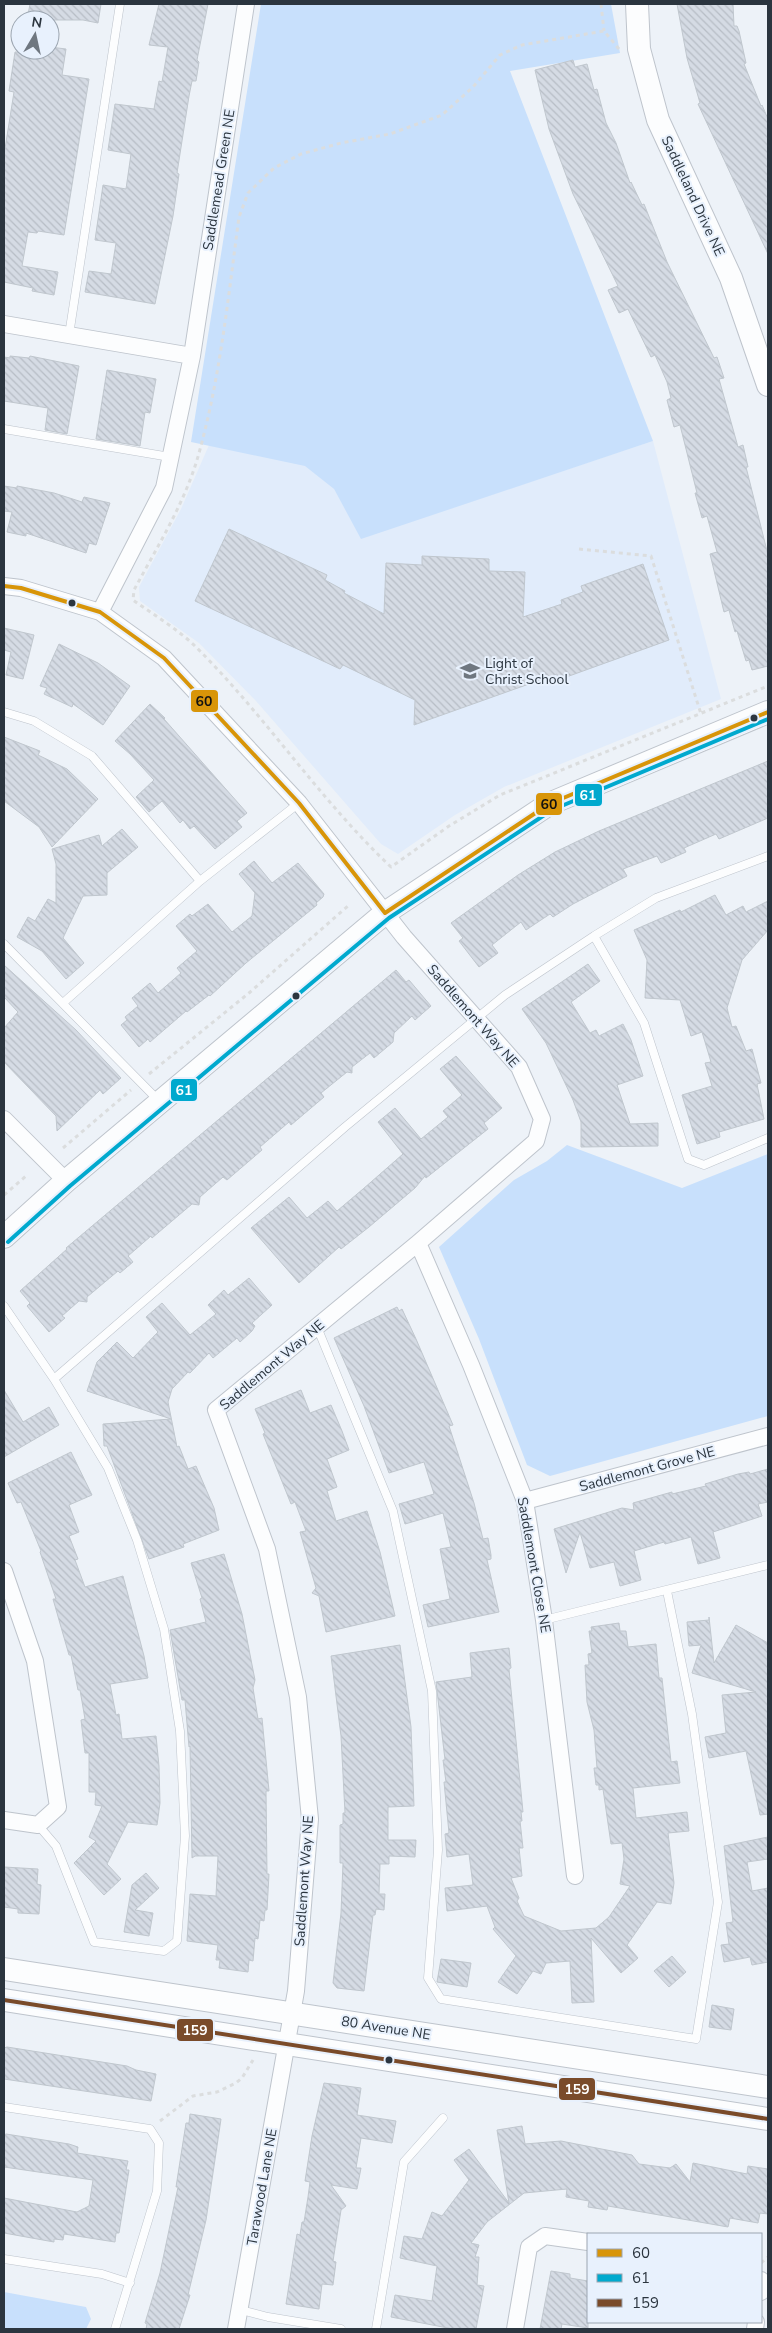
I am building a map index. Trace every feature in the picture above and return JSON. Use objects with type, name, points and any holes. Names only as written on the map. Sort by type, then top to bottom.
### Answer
[{"type":"street","name":"Saddlemead Green NE","points":[[100,612],[164,488],[192,356],[246,4]]},
{"type":"street","name":"Saddleland Drive NE","points":[[637,4],[639,49],[658,120],[731,278],[768,385]]},
{"type":"street","points":[[4,324],[192,356]]},
{"type":"street","name":"Saddlemont Way NE","points":[[4,586],[21,588],[100,612],[164,658],[299,803],[385,913],[519,1067],[542,1119],[536,1141],[418,1243],[216,1410],[267,1550],[298,1698],[310,1819],[296,1992],[286,2045]]},
{"type":"street","points":[[4,1237],[66,1180],[385,913],[549,804],[768,712]]},
{"type":"street","points":[[4,1119],[66,1180]]},
{"type":"street","name":"Saddlemont Close NE","points":[[418,1243],[471,1365],[525,1501],[544,1620],[575,1876]]},
{"type":"street","name":"Saddlemont Grove NE","points":[[525,1501],[768,1436]]},
{"type":"street","points":[[4,1572],[35,1661],[58,1808],[38,1825],[4,1820]]},
{"type":"street","name":"80 Avenue NE","points":[[4,1969],[768,2087]]},
{"type":"street","points":[[4,2000],[768,2119]]},
{"type":"street","name":"Tarawood Lane NE","points":[[236,2329],[241,2310],[286,2045]]},
{"type":"street","points":[[515,2329],[528,2247],[545,2236],[587,2242]]},
{"type":"lane","points":[[69,335],[120,4]]},
{"type":"lane","points":[[4,429],[170,457]]},
{"type":"lane","points":[[4,712],[34,721],[92,756],[200,881]]},
{"type":"lane","points":[[63,1003],[200,881],[299,803]]},
{"type":"lane","points":[[54,1379],[345,1127],[505,995],[594,936],[656,898],[768,856]]},
{"type":"lane","points":[[594,936],[644,1023],[688,1159],[704,1165],[768,1138]]},
{"type":"lane","points":[[4,944],[160,1102]]},
{"type":"lane","points":[[4,1306],[54,1379],[108,1468],[137,1540],[164,1628],[180,1732],[185,1826],[177,1941],[164,1951],[94,1942],[56,1846],[38,1825]]},
{"type":"lane","points":[[317,1327],[393,1511],[432,1691],[438,1850],[428,1978],[441,1999],[696,2039],[718,1902],[692,1714],[667,1591]]},
{"type":"lane","points":[[544,1620],[768,1565]]},
{"type":"lane","points":[[4,2107],[150,2129],[159,2143],[157,2192],[115,2329]]},
{"type":"lane","points":[[376,2329],[404,2162],[443,2118]]},
{"type":"lane","points":[[4,2259],[102,2274],[130,2283]]},
{"type":"lane","points":[[241,2310],[268,2317],[341,2329]]},
{"type":"path","points":[[601,4],[604,31],[620,50],[639,49]]},
{"type":"path","points":[[391,867],[370,847],[262,718],[208,659],[195,646],[133,600],[134,590],[177,509],[196,462],[216,378],[239,217],[248,193],[274,168],[301,154],[341,143],[390,134],[442,115],[474,87],[500,55],[522,45],[604,31]]},
{"type":"path","points":[[579,549],[651,556],[701,714]]},
{"type":"path","points":[[63,1148],[141,1081],[249,993],[349,905]]},
{"type":"path","points":[[4,1195],[26,1176]]},
{"type":"path","points":[[150,2129],[193,2096],[208,2095],[236,2083],[242,2078],[253,2059]]},
{"type":"shaded area","points":[[261,4],[611,4],[620,53],[510,71],[653,441],[361,539],[334,489],[305,466],[191,442]]},
{"type":"shaded area","name":"Light of Christ School","points":[[653,441],[721,699],[504,787],[455,815],[398,854],[381,844],[256,701],[199,643],[140,601],[139,587],[181,509],[209,445],[305,465],[334,489],[361,538]]},
{"type":"shaded area","points":[[567,1145],[682,1188],[768,1154],[768,1416],[550,1476],[527,1465],[479,1339],[439,1247],[514,1180],[547,1161]]},
{"type":"shaded area","points":[[4,2292],[86,2307],[91,2319],[86,2329],[4,2329]]},
{"type":"building","points":[[30,4],[101,4],[98,23],[83,20],[60,20],[60,10],[29,10]]},
{"type":"building","points":[[159,4],[208,4],[197,60],[199,62],[196,81],[192,81],[189,96],[177,173],[179,174],[173,216],[155,304],[85,292],[89,271],[111,274],[116,243],[95,240],[103,185],[126,189],[131,154],[108,150],[115,104],[154,109],[159,81],[162,82],[168,47],[149,45]]},
{"type":"building","points":[[677,4],[733,4],[734,26],[737,26],[739,31],[746,63],[744,64],[768,119],[768,254],[698,104],[700,103],[687,58]]},
{"type":"building","points":[[60,48],[66,49],[62,75],[89,79],[64,235],[38,231],[37,233],[28,232],[22,266],[58,272],[54,295],[32,291],[33,288],[4,282],[4,155],[14,92],[9,91],[14,60],[60,60]]},
{"type":"building","points":[[573,60],[575,67],[587,64],[594,90],[597,89],[606,123],[616,143],[630,183],[642,205],[644,204],[667,262],[714,358],[717,357],[724,378],[719,379],[738,447],[743,445],[748,467],[746,467],[768,555],[768,666],[752,670],[749,660],[746,661],[729,610],[724,612],[710,554],[717,552],[707,516],[702,518],[680,425],[674,427],[667,400],[671,398],[667,382],[655,355],[651,357],[628,309],[619,313],[608,290],[618,286],[573,194],[549,129],[535,70]]},
{"type":"building","points":[[10,356],[29,358],[30,356],[79,366],[67,434],[45,430],[48,408],[4,401],[4,357],[10,358]]},
{"type":"building","points":[[107,370],[156,379],[150,413],[145,412],[140,446],[96,439]]},
{"type":"building","points":[[4,486],[17,488],[17,486],[54,493],[82,502],[84,497],[110,503],[96,545],[89,543],[86,553],[26,533],[26,536],[7,532],[12,512],[4,511]]},
{"type":"building","points":[[229,529],[327,575],[325,580],[345,591],[344,593],[384,614],[386,563],[422,565],[422,556],[489,559],[489,571],[525,572],[523,617],[562,604],[561,600],[583,592],[581,586],[643,564],[669,640],[558,680],[557,674],[414,725],[415,700],[343,665],[340,669],[195,601]]},
{"type":"building","points":[[4,628],[34,635],[23,679],[6,675],[11,652],[4,650]]},
{"type":"building","points":[[59,644],[98,663],[130,686],[103,725],[73,704],[72,707],[44,694],[47,688],[40,686]]},
{"type":"building","points":[[150,704],[165,718],[247,813],[237,821],[242,827],[215,849],[194,826],[190,829],[183,820],[180,823],[162,801],[149,812],[136,797],[154,780],[115,741]]},
{"type":"building","points":[[4,737],[40,751],[38,755],[67,769],[98,799],[52,847],[39,827],[4,801]]},
{"type":"building","points":[[768,761],[768,818],[719,839],[716,834],[684,848],[686,852],[661,863],[657,856],[623,869],[627,876],[573,904],[553,917],[550,914],[526,930],[521,922],[492,945],[498,953],[479,967],[459,941],[463,938],[451,923],[518,875],[555,852],[599,831]]},
{"type":"building","points":[[122,829],[138,847],[107,873],[107,895],[83,896],[63,938],[84,963],[66,979],[42,951],[17,937],[28,917],[35,921],[48,899],[56,903],[56,864],[52,849],[99,835],[102,846]]},
{"type":"building","points":[[254,861],[272,883],[298,863],[324,894],[323,897],[316,903],[317,905],[246,963],[210,996],[186,1011],[150,1042],[148,1039],[139,1047],[121,1025],[127,1020],[125,1017],[138,1006],[132,998],[150,983],[158,993],[181,973],[177,968],[197,951],[176,926],[190,914],[192,916],[208,904],[232,932],[252,916],[255,893],[239,874]]},
{"type":"building","points":[[715,895],[726,915],[743,906],[746,912],[768,901],[768,930],[742,960],[727,1008],[732,1027],[736,1026],[746,1051],[752,1049],[761,1083],[757,1084],[764,1119],[719,1132],[720,1137],[697,1144],[682,1095],[712,1086],[705,1063],[711,1062],[702,1032],[691,1036],[680,1000],[645,998],[647,960],[634,930],[680,910],[681,912]]},
{"type":"building","points":[[588,964],[600,981],[571,1002],[590,1033],[596,1030],[599,1036],[623,1024],[631,1040],[643,1076],[617,1085],[630,1124],[658,1123],[658,1146],[581,1147],[581,1122],[573,1100],[546,1043],[522,1009]]},
{"type":"building","points":[[4,965],[76,1030],[121,1078],[103,1094],[100,1090],[57,1131],[56,1116],[4,1062],[4,1028],[18,1012],[4,997]]},
{"type":"building","points":[[396,970],[406,982],[409,980],[431,1006],[415,1020],[412,1016],[394,1033],[393,1042],[374,1058],[370,1053],[352,1067],[352,1073],[347,1072],[321,1093],[324,1097],[291,1125],[289,1122],[260,1147],[262,1150],[227,1180],[223,1177],[200,1197],[199,1205],[192,1204],[152,1238],[151,1236],[128,1256],[133,1262],[120,1273],[118,1271],[87,1297],[87,1302],[79,1301],[62,1316],[65,1318],[49,1332],[27,1306],[30,1303],[20,1291],[66,1248]]},
{"type":"building","points":[[456,1056],[502,1108],[484,1123],[488,1129],[426,1178],[425,1176],[415,1188],[341,1249],[339,1247],[299,1283],[251,1228],[289,1197],[307,1218],[328,1201],[337,1211],[403,1154],[378,1122],[395,1108],[421,1139],[448,1117],[443,1111],[462,1095],[440,1069]]},
{"type":"building","points":[[249,1278],[272,1305],[252,1323],[255,1326],[252,1331],[240,1342],[237,1338],[213,1358],[209,1353],[190,1373],[188,1372],[172,1389],[168,1402],[177,1447],[179,1446],[188,1469],[196,1466],[214,1508],[219,1530],[183,1544],[184,1547],[149,1559],[107,1446],[104,1446],[103,1424],[171,1419],[87,1391],[97,1362],[117,1342],[133,1358],[158,1332],[146,1317],[162,1303],[190,1335],[216,1314],[208,1305],[224,1290],[228,1295]]},
{"type":"building","points":[[397,1307],[399,1311],[402,1309],[453,1425],[449,1426],[474,1503],[483,1539],[488,1538],[491,1559],[487,1560],[499,1612],[428,1627],[423,1605],[450,1599],[440,1549],[451,1547],[443,1513],[405,1524],[399,1504],[434,1494],[424,1462],[389,1473],[364,1406],[334,1338]]},
{"type":"building","points":[[4,1390],[23,1422],[49,1407],[59,1425],[4,1457]]},
{"type":"building","points":[[301,1390],[310,1413],[331,1405],[342,1431],[349,1450],[327,1459],[337,1487],[327,1491],[336,1521],[367,1511],[380,1552],[395,1616],[326,1632],[319,1596],[312,1593],[316,1588],[300,1532],[306,1531],[295,1502],[291,1504],[255,1409]]},
{"type":"building","points":[[71,1452],[92,1495],[69,1505],[79,1532],[69,1536],[78,1559],[75,1560],[85,1587],[123,1576],[148,1678],[110,1684],[116,1715],[119,1714],[122,1739],[156,1736],[159,1766],[160,1803],[157,1825],[128,1822],[107,1864],[121,1879],[104,1895],[74,1863],[96,1841],[89,1837],[102,1806],[95,1805],[96,1792],[89,1792],[89,1753],[85,1753],[81,1720],[85,1719],[80,1690],[78,1690],[71,1655],[69,1655],[53,1599],[56,1599],[41,1551],[21,1502],[17,1503],[8,1483]]},
{"type":"building","points":[[768,1469],[768,1502],[758,1504],[762,1516],[713,1532],[720,1558],[698,1564],[691,1537],[665,1544],[664,1542],[634,1551],[641,1580],[620,1586],[614,1562],[590,1568],[580,1532],[566,1573],[554,1529],[622,1508],[634,1510],[633,1503],[672,1492],[672,1494],[706,1486],[705,1484],[738,1474],[749,1472],[750,1474]]},
{"type":"building","points":[[224,1554],[242,1614],[255,1680],[253,1688],[258,1719],[262,1718],[269,1791],[266,1791],[267,1874],[269,1874],[267,1910],[265,1910],[264,1921],[260,1920],[258,1939],[255,1938],[253,1961],[249,1960],[248,1972],[219,1968],[220,1960],[216,1960],[218,1945],[187,1941],[190,1894],[216,1896],[218,1856],[195,1856],[192,1858],[190,1746],[185,1700],[182,1700],[170,1630],[206,1622],[200,1599],[202,1598],[191,1563]]},
{"type":"building","points":[[709,1617],[714,1663],[736,1625],[768,1643],[768,1814],[760,1815],[746,1751],[709,1758],[705,1737],[726,1733],[722,1695],[756,1692],[692,1673],[701,1645],[689,1646],[687,1622],[709,1620]]},
{"type":"building","points":[[619,1623],[620,1631],[626,1631],[628,1647],[656,1644],[659,1678],[662,1678],[671,1762],[677,1761],[680,1783],[633,1788],[636,1818],[687,1812],[689,1831],[668,1833],[674,1883],[671,1904],[657,1902],[627,1945],[638,1958],[621,1973],[591,1938],[594,2002],[572,2003],[570,1961],[546,1963],[541,1974],[533,1971],[517,1994],[498,1982],[516,1956],[493,1929],[495,1927],[487,1906],[447,1911],[445,1888],[473,1885],[469,1854],[447,1857],[445,1834],[449,1833],[444,1782],[446,1782],[443,1760],[445,1760],[436,1682],[472,1677],[470,1653],[509,1648],[511,1668],[509,1669],[523,1812],[521,1812],[522,1821],[520,1821],[523,1848],[519,1848],[522,1876],[511,1878],[519,1898],[517,1901],[524,1916],[561,1931],[596,1928],[609,1917],[630,1886],[620,1884],[624,1859],[622,1843],[611,1844],[603,1789],[599,1790],[599,1785],[596,1785],[594,1768],[597,1768],[594,1730],[587,1702],[585,1665],[589,1665],[588,1654],[592,1653],[589,1631],[592,1631],[591,1627]]},
{"type":"building","points":[[400,1645],[411,1727],[414,1806],[388,1807],[388,1840],[416,1840],[415,1857],[389,1856],[389,1864],[380,1864],[379,1894],[385,1894],[384,1910],[376,1909],[375,1915],[373,1915],[364,1991],[337,1988],[333,1983],[341,1913],[343,1863],[340,1863],[340,1825],[343,1824],[343,1813],[345,1813],[341,1736],[331,1656]]},
{"type":"building","points":[[768,1837],[768,1859],[747,1862],[752,1891],[768,1888],[768,1962],[752,1965],[750,1957],[724,1962],[721,1945],[729,1944],[726,1923],[733,1922],[724,1846]]},
{"type":"building","points":[[4,1867],[38,1869],[37,1884],[41,1885],[39,1914],[18,1913],[18,1909],[4,1907]]},
{"type":"building","points":[[146,1873],[159,1888],[135,1910],[153,1913],[149,1936],[124,1932],[132,1885]]},
{"type":"building","points":[[672,1956],[686,1972],[669,1987],[654,1971]]},
{"type":"building","points":[[441,1959],[471,1963],[467,1987],[437,1982]]},
{"type":"building","points":[[712,2005],[734,2009],[731,2030],[709,2027]]},
{"type":"building","points":[[4,2048],[127,2066],[156,2074],[151,2101],[4,2079]]},
{"type":"building","points":[[324,2083],[361,2088],[357,2115],[396,2121],[392,2143],[361,2138],[356,2168],[361,2168],[357,2189],[331,2185],[346,2206],[341,2210],[333,2261],[336,2262],[333,2285],[322,2284],[319,2309],[286,2304],[297,2234],[300,2235],[302,2222],[304,2222],[310,2182],[305,2181],[312,2136]]},
{"type":"building","points":[[190,2114],[221,2119],[206,2220],[188,2295],[190,2295],[179,2329],[146,2329],[147,2324],[145,2323],[160,2273],[178,2187],[176,2187],[186,2123],[189,2123]]},
{"type":"building","points":[[522,2126],[525,2144],[561,2141],[632,2155],[639,2164],[670,2168],[676,2164],[690,2182],[693,2163],[747,2174],[748,2166],[768,2169],[768,2214],[760,2213],[758,2223],[730,2218],[728,2227],[608,2206],[607,2210],[588,2207],[589,2201],[566,2197],[567,2189],[524,2193],[487,2222],[471,2243],[479,2245],[475,2257],[479,2257],[477,2285],[484,2286],[476,2329],[453,2329],[391,2317],[395,2295],[432,2301],[437,2266],[400,2258],[404,2236],[422,2239],[432,2212],[442,2216],[469,2180],[454,2160],[469,2149],[509,2203],[497,2130]]},
{"type":"building","points":[[4,2135],[69,2144],[78,2147],[77,2153],[128,2161],[126,2170],[129,2170],[119,2233],[116,2233],[115,2242],[64,2234],[63,2240],[54,2239],[54,2242],[4,2233],[4,2198],[77,2212],[89,2206],[93,2180],[4,2167]]},
{"type":"building","points":[[551,2271],[570,2274],[570,2278],[587,2281],[588,2328],[562,2324],[561,2329],[540,2329]]},
{"type":"transit line","name":"60","points":[[4,586],[21,588],[100,612],[164,658],[299,803],[385,913],[549,804],[768,712]]},
{"type":"transit line","name":"61","points":[[8,1242],[70,1186],[389,918],[552,810],[768,719]]},
{"type":"transit line","name":"159","points":[[4,2000],[768,2119]]},
{"type":"place","name":"Light of Christ School","points":[[470,671]]}]
